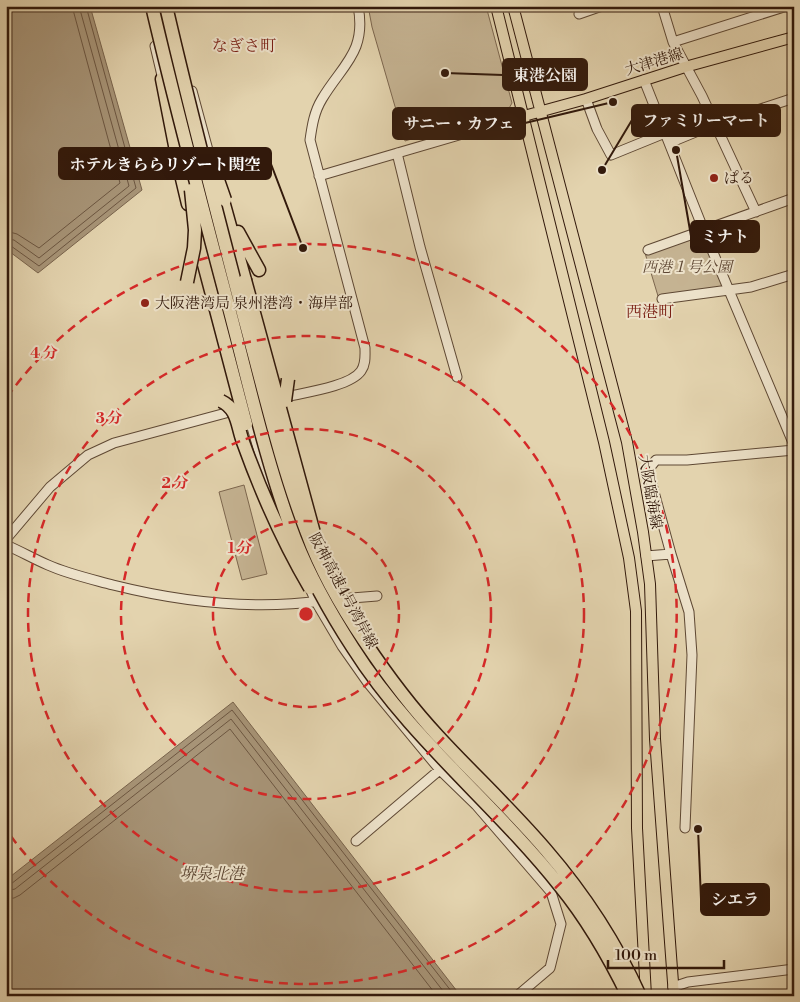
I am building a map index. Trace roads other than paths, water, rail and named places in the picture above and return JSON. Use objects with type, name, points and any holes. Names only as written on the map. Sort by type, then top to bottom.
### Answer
[{"type":"highway","name":"阪神高速4号湾岸線","points":[[152,6],[182,131],[253,402],[281,500],[296,542],[353,648],[377,682],[414,728],[513,832],[560,886],[585,920],[628,996]]},
{"type":"highway","name":"阪神高速4号湾岸線","points":[[167,6],[182,75],[273,427],[294,499],[323,571],[365,642],[406,698],[437,735],[520,821],[572,880],[614,944],[640,996]]},
{"type":"highway","points":[[160,38],[165,68],[185,152],[193,208],[194,248],[188,282]]},
{"type":"highway","points":[[182,75],[230,215],[259,270]]},
{"type":"highway","points":[[162,79],[179,166],[250,438],[272,513]]},
{"type":"highway","points":[[210,156],[286,436],[306,500]]},
{"type":"highway","points":[[288,379],[285,402],[315,536],[326,570],[365,642]]},
{"type":"highway","points":[[221,401],[232,409],[236,416],[242,441],[272,513],[302,573],[320,603],[353,648]]},
{"type":"main road","points":[[496,6],[604,442],[630,567],[636,610],[638,828],[646,996]]},
{"type":"main road","name":"大阪臨海線","points":[[513,6],[626,442],[646,556],[650,584],[655,739],[674,991]]},
{"type":"main road","name":"大津港線","points":[[524,116],[586,99],[685,67],[794,38]]},
{"type":"street","points":[[147,6],[162,79],[246,408],[276,512],[316,602],[342,646],[368,683],[440,770],[476,805],[551,892],[561,924],[550,968],[517,996]]},
{"type":"street","points":[[167,6],[210,156],[272,401],[304,508],[322,553],[345,598],[388,665],[458,753],[476,805]]},
{"type":"street","points":[[6,539],[50,487],[88,455],[114,442],[342,384],[354,378],[362,370],[365,361],[365,348],[310,140],[313,120],[321,100],[350,60],[358,41],[361,22],[358,6]]},
{"type":"street","points":[[579,14],[602,6]]},
{"type":"street","points":[[673,42],[787,6]]},
{"type":"street","points":[[666,7],[673,42],[702,96],[756,212]]},
{"type":"street","points":[[644,80],[728,290],[794,444]]},
{"type":"street","points":[[669,143],[715,124],[794,98]]},
{"type":"street","points":[[586,99],[597,129],[611,155],[665,132]]},
{"type":"street","points":[[319,176],[524,116]]},
{"type":"street","points":[[397,153],[420,247],[457,377]]},
{"type":"street","points":[[648,250],[793,199]]},
{"type":"street","points":[[662,299],[751,287],[794,274]]},
{"type":"street","points":[[685,828],[692,655],[689,612],[648,470],[656,460],[687,460],[794,450]]},
{"type":"street","points":[[6,545],[48,565],[93,580],[166,596],[228,604],[275,605],[377,596]]},
{"type":"street","points":[[646,556],[671,554]]},
{"type":"street","points":[[356,841],[458,753]]},
{"type":"street","points":[[674,991],[688,982],[794,968]]},
{"type":"water","points":[[6,6],[90,6],[142,190],[38,273],[6,249]]},
{"type":"water","name":"堺泉北港","points":[[233,702],[460,995],[6,996],[6,880]]},
{"type":"place","name":"東港公園","points":[[445,73]]},
{"type":"place","name":"サニー・カフェ","points":[[613,102]]},
{"type":"place","name":"ミナト","points":[[676,150]]},
{"type":"place","name":"ファミリーマート","points":[[602,170]]},
{"type":"place","name":"ぱる","points":[[714,178]]},
{"type":"place","name":"ホテルきららリゾート関空","points":[[303,248]]},
{"type":"place","name":"大阪港湾局 泉州港湾・海岸部","points":[[145,303]]},
{"type":"place","name":"シエラ","points":[[698,829]]},
{"type":"district","name":"なぎさ町","points":[[244,46]]},
{"type":"district","name":"西港町","points":[[650,312]]},
{"type":"park label","name":"西港１号公園","points":[[687,267]]}]
